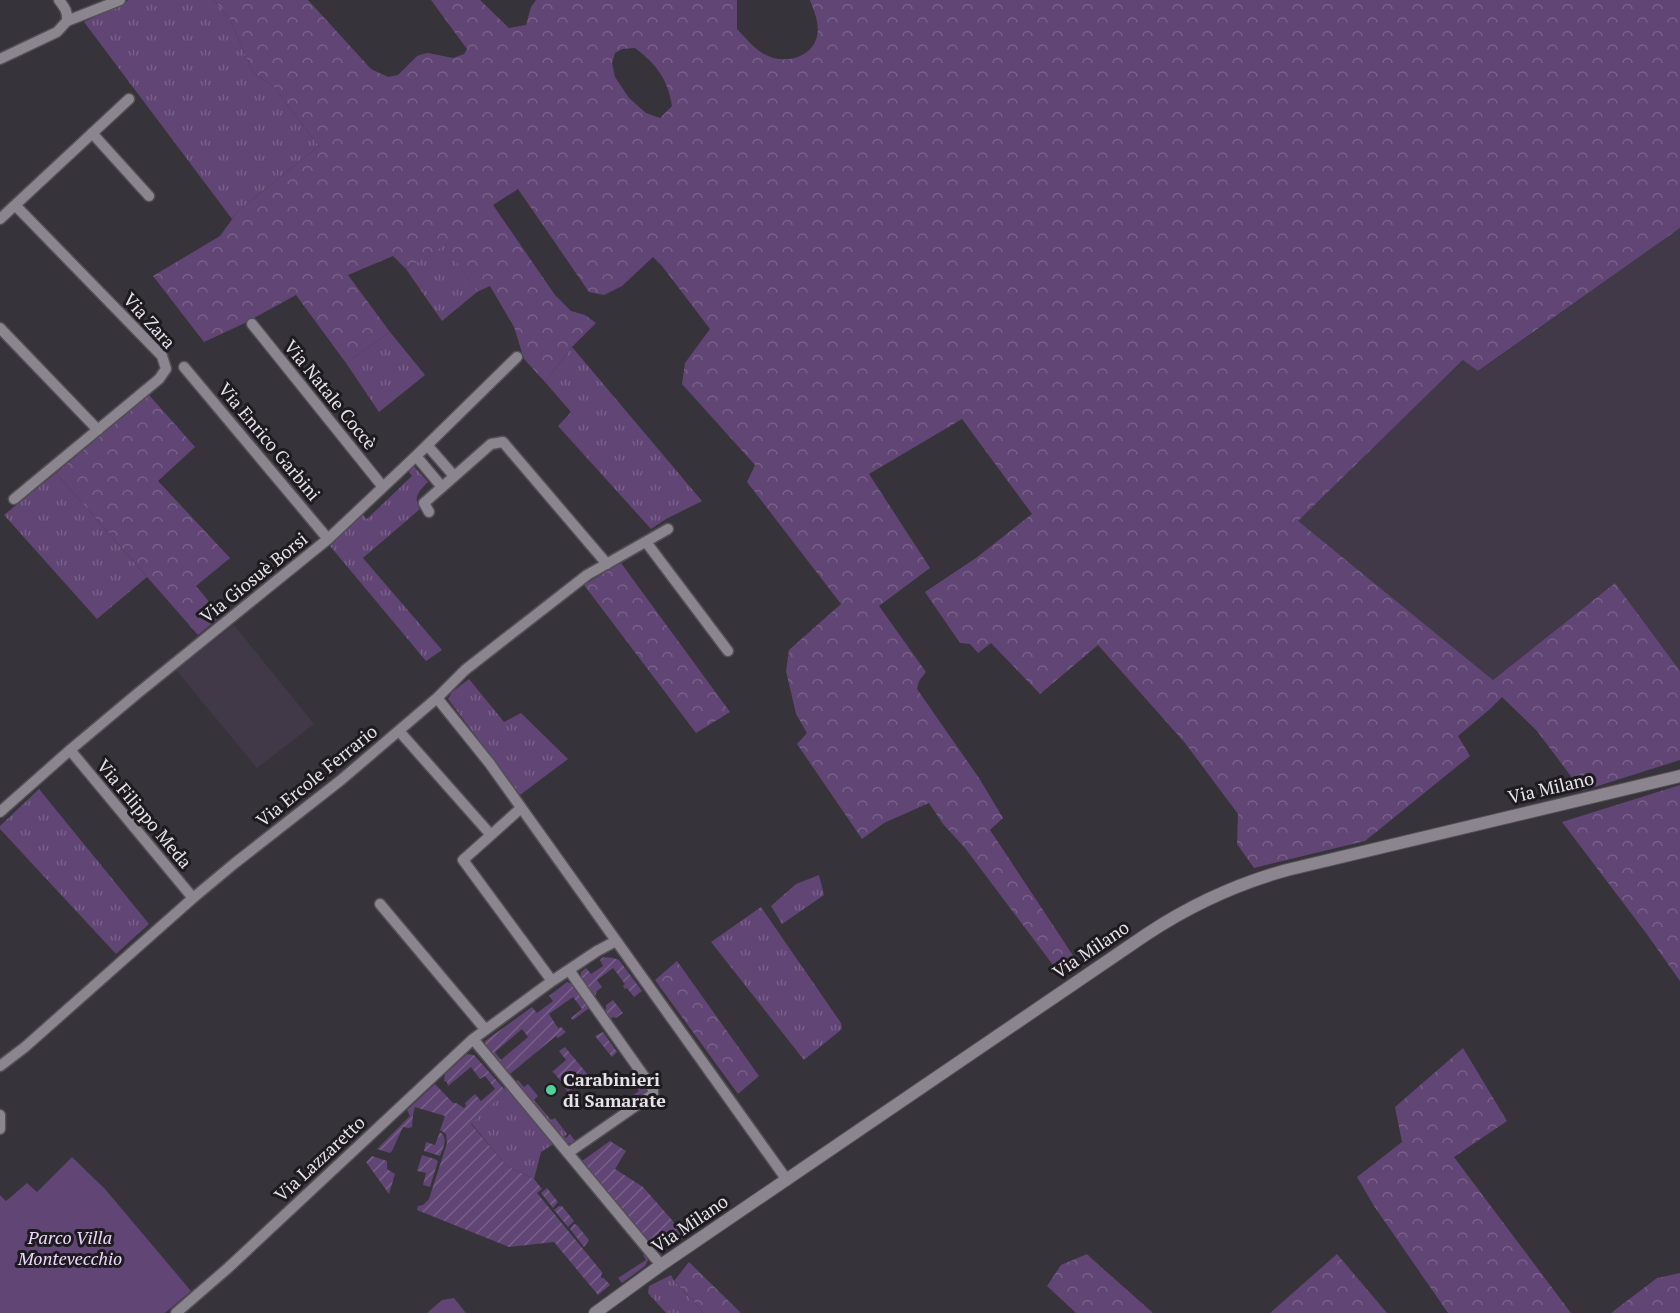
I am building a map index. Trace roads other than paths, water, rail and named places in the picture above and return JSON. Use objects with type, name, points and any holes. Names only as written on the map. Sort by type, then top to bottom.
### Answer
[{"type":"street","points":[[59,0],[66,9],[67,21]]},
{"type":"street","points":[[0,59],[57,32],[67,21],[120,0]]},
{"type":"street","points":[[0,219],[129,99]]},
{"type":"street","points":[[92,133],[149,196]]},
{"type":"street","name":"Via Zara","points":[[14,498],[159,379],[166,369],[162,356],[15,205]]},
{"type":"street","name":"Via Natale Coccè","points":[[252,324],[383,487]]},
{"type":"street","points":[[0,328],[98,430]]},
{"type":"street","name":"Via Giosuè Borsi","points":[[0,812],[70,750],[328,539],[517,357]]},
{"type":"street","name":"Via Enrico Garbini","points":[[184,367],[328,539]]},
{"type":"street","points":[[429,512],[424,503],[490,444],[503,442],[607,564]]},
{"type":"street","points":[[427,445],[454,476]]},
{"type":"street","points":[[416,456],[442,487]]},
{"type":"street","name":"Via Ercole Ferrario","points":[[0,1066],[25,1047],[193,898],[399,731],[465,670],[587,575],[668,529]]},
{"type":"street","points":[[646,542],[728,651]]},
{"type":"street","points":[[437,698],[490,764],[787,1180]]},
{"type":"street","points":[[399,731],[491,835]]},
{"type":"street","name":"Via Filippo Meda","points":[[70,750],[193,898]]},
{"type":"street","name":"Via Milano","points":[[595,1313],[1147,934],[1183,911],[1215,895],[1251,880],[1287,870],[1680,776]]},
{"type":"street","points":[[521,808],[463,860],[552,981]]},
{"type":"street","points":[[380,904],[485,1029]]},
{"type":"street","name":"Via Lazzaretto","points":[[176,1313],[233,1264],[485,1029],[552,981],[616,941]]},
{"type":"street","points":[[568,1153],[653,1094],[653,1089],[569,970]]},
{"type":"street","points":[[474,1039],[661,1266]]},
{"type":"street","points":[[0,1115],[0,1129]]},
{"type":"place","name":"Carabinieri di Samarate","points":[[551,1090]]},
{"type":"park label","name":"Parco Villa Montevecchio","points":[[70,1248]]}]
